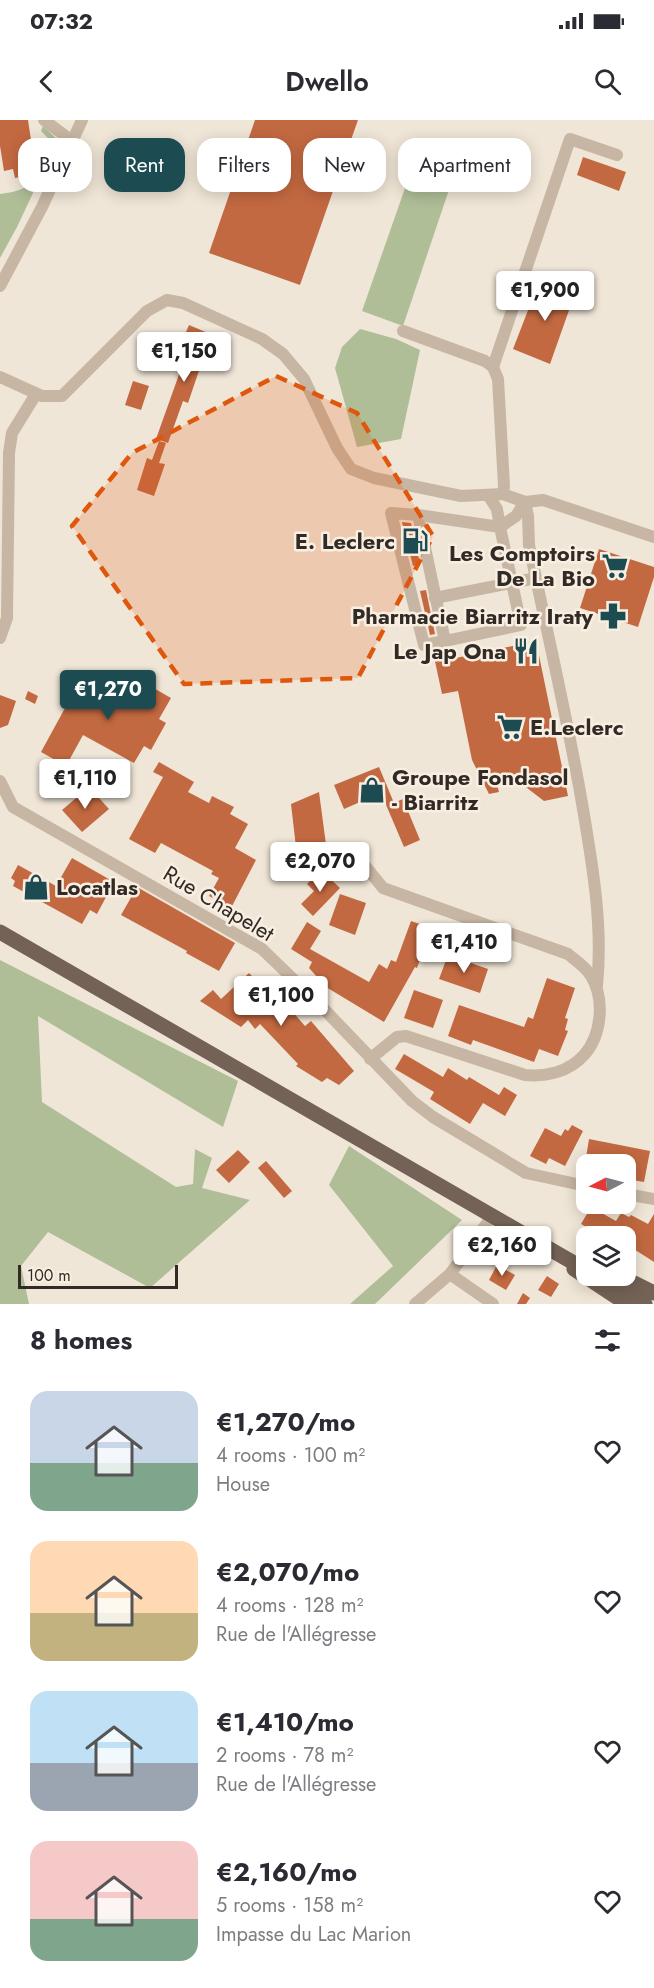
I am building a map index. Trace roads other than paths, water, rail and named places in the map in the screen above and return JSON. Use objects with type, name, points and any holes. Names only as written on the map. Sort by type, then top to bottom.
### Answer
[{"type":"main road","points":[[0,932],[576,1264]]},
{"type":"main road","points":[[554,1251],[576,1257]]},
{"type":"main road","points":[[554,1251],[580,1275],[627,1304]]},
{"type":"main road","points":[[636,1284],[654,1293]]},
{"type":"main road","points":[[615,1286],[645,1304]]},
{"type":"street","points":[[44,120],[68,138]]},
{"type":"street","points":[[73,138],[82,120]]},
{"type":"street","points":[[493,368],[570,140],[616,155]]},
{"type":"street","points":[[0,286],[48,192]]},
{"type":"street","points":[[0,377],[42,396],[63,396],[147,311],[167,300],[183,303],[262,339],[283,354],[304,380],[337,448],[351,468],[374,478],[461,496],[503,494],[525,502],[543,500],[654,537]]},
{"type":"street","points":[[403,332],[485,361],[493,368],[498,379],[503,494]]},
{"type":"street","points":[[0,638],[7,618],[9,453],[12,433],[36,394]]},
{"type":"street","points":[[488,495],[497,509],[500,526],[513,582],[521,625],[424,645],[391,513],[500,526],[516,516],[525,502]]},
{"type":"street","points":[[370,1059],[397,1037],[406,1036],[506,1071],[539,1076],[555,1073],[584,1055],[593,1040],[598,1024],[599,933],[595,883],[577,772],[529,545],[525,502]]},
{"type":"street","points":[[418,515],[445,640]]},
{"type":"street","points":[[435,598],[536,578]]},
{"type":"street","name":"Rue Chapelet","points":[[0,782],[13,807],[262,950],[320,1005],[412,1101],[526,1173],[576,1184]]},
{"type":"street","points":[[362,862],[384,888],[568,954],[590,974],[597,987]]},
{"type":"street","points":[[636,1196],[654,1199]]},
{"type":"street","points":[[415,1304],[450,1274],[493,1215]]},
{"type":"street","points":[[450,1274],[493,1304]]},
{"type":"place","name":"E. Leclerc","points":[[415,541]]},
{"type":"place","name":"Les Comptoirs De La Bio","points":[[615,566]]},
{"type":"place","name":"Pharmacie Biarritz Iraty","points":[[613,616]]},
{"type":"place","name":"Le Jap Ona","points":[[526,651]]},
{"type":"place","name":"E.Leclerc","points":[[510,727]]},
{"type":"place","name":"Groupe Fondasol - Biarritz","points":[[372,790]]},
{"type":"place","name":"Locatlas","points":[[36,887]]}]
